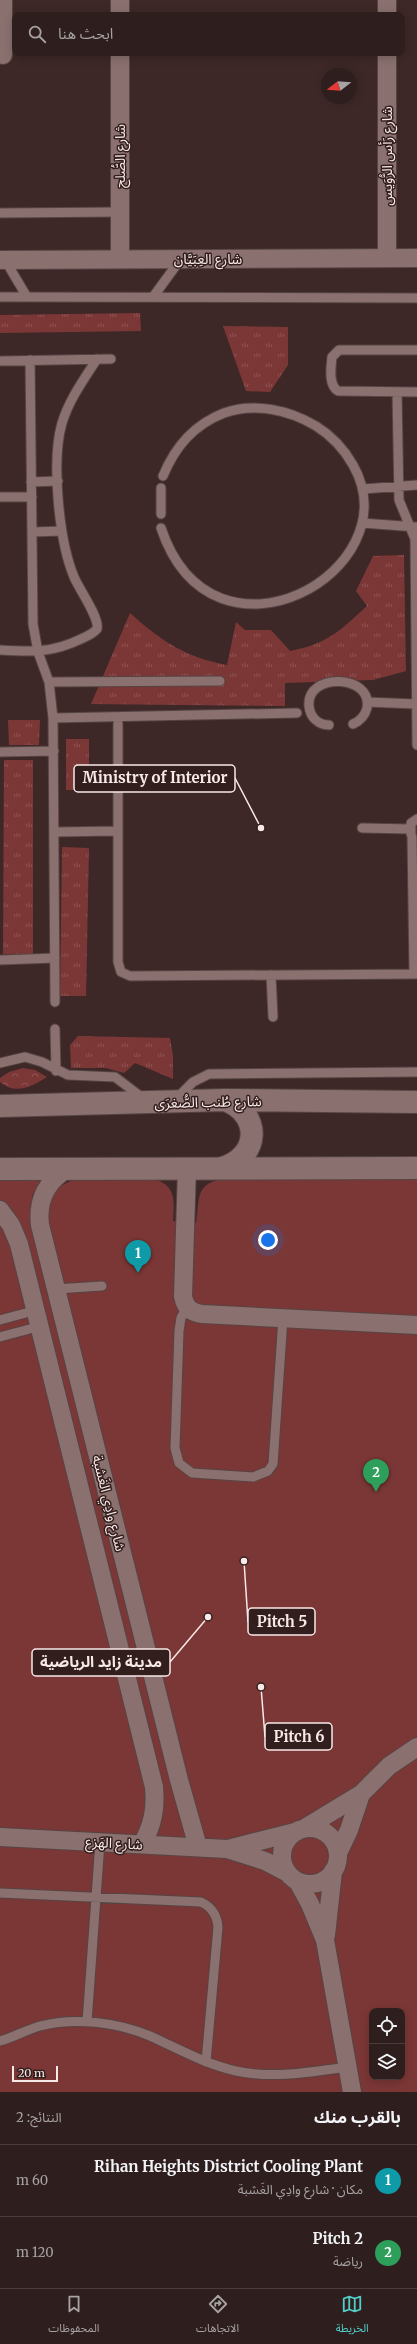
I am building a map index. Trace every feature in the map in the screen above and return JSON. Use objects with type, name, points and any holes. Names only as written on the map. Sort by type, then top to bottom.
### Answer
[{"type":"street","points":[[3,0],[4,55]]},
{"type":"street","points":[[120,0],[120,12]]},
{"type":"street","points":[[387,0],[387,12]]},
{"type":"street","name":"شارع الصُّلح","points":[[120,56],[120,259]]},
{"type":"street","name":"شارع رَأس الرُّوَيس","points":[[387,56],[387,258]]},
{"type":"street","name":"شارع العِبَيَّان","points":[[2,260],[417,258]]},
{"type":"street","points":[[222,1168],[231,1165],[246,1153],[252,1135],[251,1126],[245,1113],[234,1103],[225,1100]]},
{"type":"street","name":"شارع طُنب الصُّغرَى","points":[[0,1106],[225,1100],[417,1102]]},
{"type":"street","points":[[188,1167],[183,1296],[187,1307],[196,1314],[417,1325]]},
{"type":"street","points":[[0,1169],[188,1167],[417,1168]]},
{"type":"street","name":"شارع وادِي الغَشبة","points":[[70,1168],[58,1175],[43,1194],[39,1209],[40,1225],[179,1780],[198,1847]]},
{"type":"street","name":"شارع وادِي الغَشبة","points":[[0,1210],[11,1225],[19,1244],[39,1318],[154,1787],[155,1799],[152,1823],[142,1844]]},
{"type":"street","points":[[352,2092],[325,1940],[310,1904],[282,1861],[283,1848],[300,1830],[361,1794],[389,1766],[417,1747]]},
{"type":"street","points":[[325,1940],[333,1872],[338,1853],[349,1830],[361,1794]]},
{"type":"street","points":[[300,1830],[324,1832],[333,1841],[338,1853]]},
{"type":"street","name":"شارع الهَزع","points":[[227,1849],[300,1830]]},
{"type":"street","name":"شارع الهَزع","points":[[0,1837],[227,1849],[264,1861],[293,1877]]},
{"type":"street","points":[[293,1877],[304,1884],[318,1883],[333,1872]]},
{"type":"lane","points":[[0,213],[120,212]]},
{"type":"lane","points":[[153,298],[181,259]]},
{"type":"lane","points":[[2,260],[27,297]]},
{"type":"lane","points":[[0,297],[417,298]]},
{"type":"lane","points":[[417,350],[342,350],[336,352],[332,357],[331,382],[336,390],[417,392]]},
{"type":"lane","points":[[0,650],[38,652],[69,645],[95,631],[98,626],[97,619],[73,575],[62,531],[58,481],[58,446],[62,423],[75,394],[97,359]]},
{"type":"lane","points":[[0,361],[111,359]]},
{"type":"lane","points":[[30,360],[33,624],[38,652],[48,682],[53,718],[56,1002]]},
{"type":"lane","points":[[397,392],[398,486],[401,507],[414,527],[415,539],[415,704],[417,745]]},
{"type":"lane","points":[[161,528],[176,561],[196,583],[216,596],[233,602],[251,605],[288,599],[320,582],[346,556],[362,523],[364,513],[363,489],[347,455],[322,430],[290,415],[259,408],[228,412],[200,426],[177,448],[163,476]]},
{"type":"lane","points":[[31,482],[58,481]]},
{"type":"lane","points":[[363,489],[417,485]]},
{"type":"lane","points":[[161,488],[161,514]]},
{"type":"lane","points":[[0,497],[32,497]]},
{"type":"lane","points":[[362,523],[414,527]]},
{"type":"lane","points":[[32,532],[62,531]]},
{"type":"lane","points":[[48,682],[220,681]]},
{"type":"lane","points":[[329,725],[317,721],[309,710],[310,696],[320,685],[326,683],[348,683],[356,685],[361,689],[367,702],[364,716],[353,724]]},
{"type":"lane","points":[[367,702],[415,704]]},
{"type":"lane","points":[[53,718],[297,714]]},
{"type":"lane","points":[[118,717],[118,962],[121,972],[130,976],[416,974],[415,888],[413,835],[411,823],[417,819]]},
{"type":"lane","points":[[0,752],[54,751]]},
{"type":"lane","points":[[362,828],[413,835]]},
{"type":"lane","points":[[54,832],[118,831]]},
{"type":"lane","points":[[0,960],[55,958]]},
{"type":"lane","points":[[271,975],[273,1017]]},
{"type":"lane","points":[[55,1029],[56,1070]]},
{"type":"lane","points":[[0,1063],[25,1057],[42,1062],[68,1076],[115,1077],[150,1103]]},
{"type":"lane","points":[[172,1102],[193,1082],[209,1074],[417,1072]]},
{"type":"lane","points":[[56,1289],[102,1286]]},
{"type":"lane","points":[[187,1307],[181,1318],[179,1331],[175,1448],[179,1463],[192,1473],[253,1477],[268,1471],[273,1464],[283,1318]]},
{"type":"lane","points":[[0,1320],[39,1318]]},
{"type":"lane","points":[[0,1337],[39,1318]]},
{"type":"lane","points":[[87,2022],[100,1842]]},
{"type":"lane","points":[[0,1893],[201,1902],[207,1905],[215,1914],[218,1927],[206,2062]]},
{"type":"lane","points":[[0,2041],[40,2026],[53,2023],[87,2022],[135,2031],[206,2062],[236,2071],[267,2075],[298,2074],[348,2067]]},
{"type":"green space","points":[[140,313],[141,331],[0,333],[0,315]]},
{"type":"green space","points":[[223,326],[288,327],[288,365],[270,392],[246,391]]},
{"type":"green space","points":[[404,555],[406,671],[373,680],[285,683],[285,706],[91,704],[130,613],[152,632],[174,646],[198,657],[227,665],[236,622],[245,630],[271,630],[290,651],[314,645],[341,629],[367,606],[356,591],[373,556]]},
{"type":"green space","points":[[8,720],[40,720],[39,745],[9,745]]},
{"type":"green space","points":[[66,739],[89,739],[89,790],[66,790]]},
{"type":"green space","points":[[4,760],[33,760],[33,954],[3,954]]},
{"type":"green space","points":[[62,847],[89,848],[86,996],[60,996]]},
{"type":"green space","points":[[78,1036],[170,1038],[173,1056],[173,1079],[135,1063],[124,1073],[106,1068],[71,1068],[70,1045]]},
{"type":"green space","points":[[23,1068],[35,1070],[47,1077],[35,1084],[18,1089],[6,1086],[0,1082],[0,1078],[9,1072]]},
{"type":"green space","points":[[222,1179],[417,1180],[417,2092],[0,2092],[0,1180],[41,1180],[32,1196],[49,1203],[59,1188],[65,1183],[74,1180],[156,1180],[163,1183],[171,1191],[174,1202],[173,1221],[196,1223],[200,1195],[207,1185],[213,1181]]},
{"type":"place","name":"Ministry of Interior","points":[[261,828]]},
{"type":"place","name":"Rihan Heights District Cooling Plant","points":[[138,1273]]},
{"type":"place","name":"Pitch 2","points":[[376,1492]]},
{"type":"place","name":"Pitch 5","points":[[244,1561]]},
{"type":"place","name":"مدينة زايد الرياضية","points":[[208,1617]]},
{"type":"place","name":"Pitch 6","points":[[261,1687]]}]
